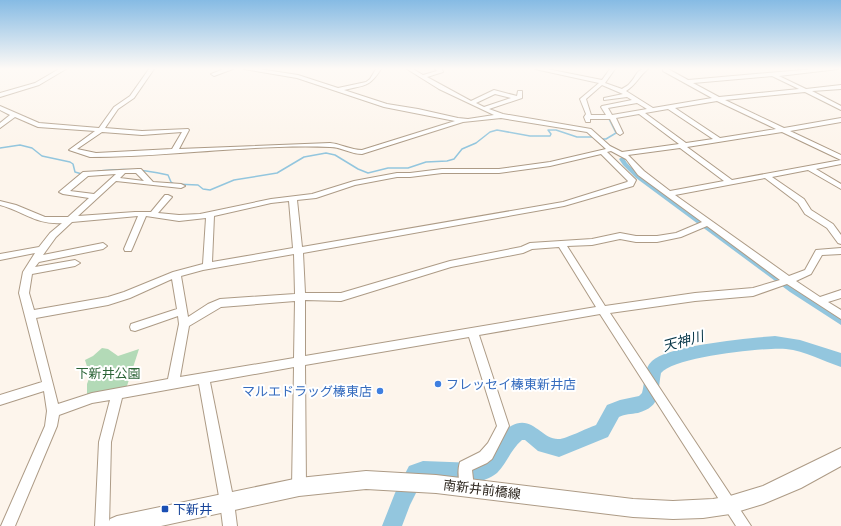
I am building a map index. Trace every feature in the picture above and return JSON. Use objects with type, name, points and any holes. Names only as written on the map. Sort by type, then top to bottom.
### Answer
[{"type":"main road","name":"南新井前橋線","points":[[117,526],[299,487],[336,482],[386,480],[633,508],[688,510],[730,504],[762,495],[791,483],[841,457]]},
{"type":"street","points":[[134,94],[116,108],[101,130],[72,150],[96,155],[330,145],[340,146],[356,152],[362,152],[461,120],[502,116]]},
{"type":"street","points":[[348,94],[386,106],[461,120]]},
{"type":"street","points":[[453,94],[502,116],[589,130],[604,142],[604,144],[623,154],[641,173],[669,194],[787,280],[841,315]]},
{"type":"street","points":[[471,103],[491,94]]},
{"type":"street","points":[[502,94],[516,98]]},
{"type":"street","points":[[484,109],[516,98],[520,96],[520,94]]},
{"type":"street","points":[[589,94],[583,99],[589,114],[587,117],[589,130]]},
{"type":"street","points":[[710,94],[841,158]]},
{"type":"street","points":[[587,117],[611,117],[641,113],[718,98],[773,94]]},
{"type":"street","points":[[810,94],[841,108]]},
{"type":"street","points":[[606,99],[628,95],[652,110]]},
{"type":"street","points":[[620,133],[604,106],[637,101]]},
{"type":"street","points":[[670,107],[719,140]]},
{"type":"street","points":[[0,108],[38,125],[142,133],[186,130],[174,151]]},
{"type":"street","points":[[641,113],[731,183]]},
{"type":"street","points":[[0,126],[15,114]]},
{"type":"street","points":[[623,154],[839,121]]},
{"type":"street","points":[[0,203],[15,207],[38,220],[50,221],[143,214],[183,218],[210,215],[271,201],[313,196],[354,183],[397,175],[442,171],[500,171],[550,164],[613,149]]},
{"type":"street","points":[[30,315],[108,301],[127,295],[176,274],[208,266],[564,204],[630,184],[632,180],[603,152]]},
{"type":"street","points":[[669,194],[841,162]]},
{"type":"street","points":[[809,168],[841,187]]},
{"type":"street","points":[[95,196],[63,192],[86,174],[138,170],[151,184]]},
{"type":"street","points":[[8,526],[50,426],[53,411],[50,392],[24,293],[28,272],[39,254],[68,220],[123,171]]},
{"type":"street","points":[[766,176],[801,202],[808,212],[830,226],[841,241]]},
{"type":"street","points":[[114,179],[181,186]]},
{"type":"street","points":[[153,214],[168,197]]},
{"type":"street","points":[[293,198],[298,250],[300,297],[299,487]]},
{"type":"street","points":[[128,250],[143,214]]},
{"type":"street","points":[[208,266],[210,215]]},
{"type":"street","points":[[184,324],[220,303],[314,296],[341,297],[450,264],[523,250],[530,246],[592,242],[620,236],[636,239],[657,239],[678,235],[708,222]]},
{"type":"street","points":[[561,244],[647,380],[744,526]]},
{"type":"street","points":[[0,257],[103,246]]},
{"type":"street","points":[[53,411],[92,398],[173,383],[204,379],[602,310],[695,297],[753,292],[808,272],[820,252],[841,251]]},
{"type":"street","points":[[28,272],[75,263]]},
{"type":"street","points":[[173,383],[184,324],[176,274]]},
{"type":"street","points":[[819,301],[841,294]]},
{"type":"street","points":[[135,327],[182,311]]},
{"type":"street","points":[[467,488],[465,467],[487,456],[503,426],[473,332]]},
{"type":"street","points":[[204,379],[228,502],[230,526]]},
{"type":"street","points":[[0,400],[48,385]]},
{"type":"street","points":[[102,526],[106,442],[117,394]]},
{"type":"green space","name":"下新井公園","points":[[102,348],[108,349],[118,356],[139,349],[126,389],[87,396],[87,384],[90,376],[85,360],[93,356]]},
{"type":"waterway","points":[[601,139],[606,139],[616,133],[609,119],[610,117]]},
{"type":"waterway","points":[[98,171],[125,169],[151,171],[168,175],[171,182],[174,184],[198,185],[203,189],[210,190],[234,180],[277,173],[304,157],[326,153],[335,155],[358,169],[368,173],[388,168],[408,168],[426,162],[447,161],[454,159],[462,149],[476,143],[490,132],[497,130],[530,136],[550,136],[551,134],[548,130],[556,130],[577,137],[593,137]]},
{"type":"waterway","points":[[0,148],[20,145],[32,148],[42,156],[70,162],[73,164],[75,172],[82,174]]},
{"type":"waterway","points":[[622,159],[638,177],[793,290],[841,321]]},
{"type":"waterway","name":"天神川","points":[[392,526],[402,500],[416,473],[423,471],[474,474],[482,471],[490,466],[507,441],[517,432],[522,431],[530,433],[544,445],[559,448],[602,431],[613,411],[616,409],[641,404],[648,399],[651,391],[653,373],[658,365],[666,360],[719,348],[759,343],[786,343],[814,350],[841,360]]},
{"type":"place","name":"フレッセイ榛東新井店","points":[[438,384]]},
{"type":"place","name":"マルエドラッグ榛東店","points":[[380,391]]},
{"type":"place","name":"下新井","points":[[165,509]]}]
